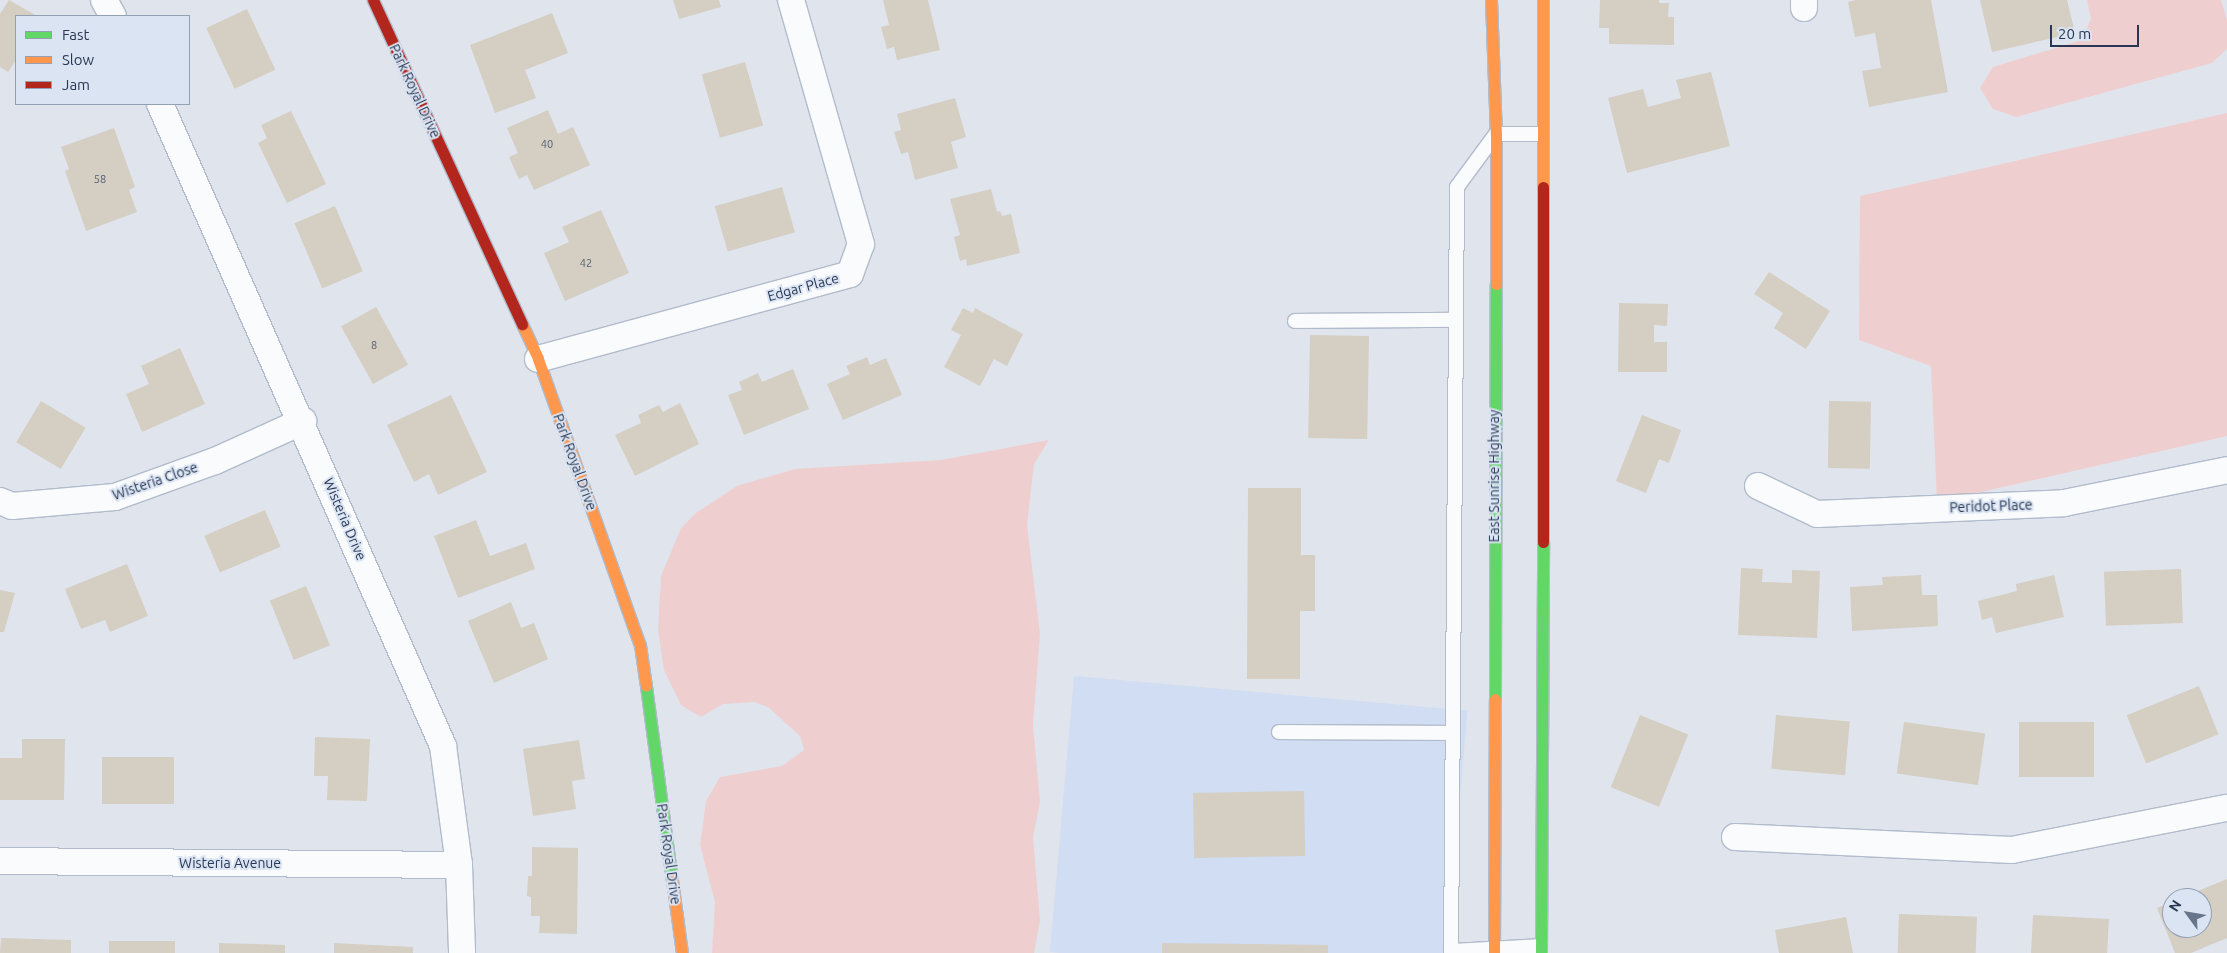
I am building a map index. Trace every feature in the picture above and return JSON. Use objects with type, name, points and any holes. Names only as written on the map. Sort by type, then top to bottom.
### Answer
[{"type":"main road","name":"Park Royal Drive","points":[[373,0],[538,359],[640,644],[682,953]]},
{"type":"main road","name":"East Sunrise Highway","points":[[1491,0],[1496,134],[1494,950]]},
{"type":"main road","points":[[1540,949],[1544,469],[1543,0]]},
{"type":"street","points":[[104,0],[113,15]]},
{"type":"street","name":"Edgar Place","points":[[538,359],[850,274],[861,244],[791,0]]},
{"type":"street","name":"Wisteria Drive","points":[[160,105],[303,421],[443,746],[459,865],[462,953]]},
{"type":"street","name":"Wisteria Close","points":[[0,501],[12,506],[115,497],[214,461],[303,421]]},
{"type":"street","name":"Peridot Place","points":[[1758,486],[1817,514],[2064,503],[2227,470]]},
{"type":"street","points":[[1735,837],[2012,850],[2227,808]]},
{"type":"street","name":"Wisteria Avenue","points":[[0,861],[459,865]]},
{"type":"lane","points":[[1540,949],[1451,952],[1457,187],[1496,134],[1542,134]]},
{"type":"lane","points":[[1294,321],[1456,320]]},
{"type":"lane","points":[[1279,732],[1452,733]]},
{"type":"shaded area","points":[[2087,0],[2221,0],[2227,20],[2227,49],[2212,63],[2016,117],[1993,109],[1980,88],[1993,67],[2082,40],[2091,19]]},
{"type":"shaded area","points":[[2227,113],[2227,436],[1937,502],[1931,366],[1859,340],[1860,196]]},
{"type":"shaded area","points":[[1049,440],[1034,464],[1027,525],[1040,634],[1033,725],[1040,802],[1033,837],[1040,920],[1034,953],[712,953],[715,902],[700,845],[706,801],[720,777],[782,766],[804,750],[800,736],[768,707],[754,702],[723,704],[701,717],[681,705],[664,670],[658,630],[661,576],[681,528],[696,513],[737,486],[795,469],[941,460]]},
{"type":"shaded area","points":[[1074,676],[1467,710],[1446,953],[1050,952]]},
{"type":"building","points":[[9,0],[35,15],[15,15],[15,62],[8,72],[0,67],[0,14]]},
{"type":"building","points":[[673,0],[719,0],[721,7],[679,19]]},
{"type":"building","points":[[883,0],[928,0],[940,50],[897,60],[894,47],[887,49],[881,27],[889,25]]},
{"type":"building","points":[[1600,0],[1659,0],[1659,3],[1669,3],[1668,17],[1674,17],[1674,45],[1609,44],[1609,28],[1599,28]]},
{"type":"building","points":[[1856,0],[1931,0],[1948,92],[1869,107],[1862,71],[1881,68],[1875,33],[1855,37],[1848,2]]},
{"type":"building","points":[[1980,0],[2067,0],[2075,33],[1992,52]]},
{"type":"building","points":[[247,9],[275,70],[235,89],[206,28]]},
{"type":"building","points":[[552,13],[568,53],[525,70],[536,98],[495,113],[470,45]]},
{"type":"building","points":[[745,62],[763,125],[720,138],[702,74]]},
{"type":"building","points":[[1711,72],[1730,146],[1627,173],[1608,98],[1643,89],[1648,107],[1681,98],[1676,80]]},
{"type":"building","points":[[955,98],[966,137],[951,142],[958,168],[915,180],[908,152],[901,154],[894,132],[901,130],[897,114]]},
{"type":"building","points":[[548,110],[558,134],[573,127],[590,165],[534,190],[527,175],[519,179],[509,157],[518,153],[507,128]]},
{"type":"building","points":[[291,111],[326,184],[287,203],[258,143],[267,138],[261,125]]},
{"type":"building","points":[[114,128],[135,187],[129,190],[137,212],[86,231],[65,171],[69,169],[61,147]]},
{"type":"building","points":[[782,187],[795,232],[728,251],[715,206]]},
{"type":"building","points":[[991,189],[997,212],[1000,211],[1002,216],[1011,214],[1020,253],[967,266],[966,259],[960,261],[954,237],[960,235],[950,199]]},
{"type":"building","points":[[335,206],[363,271],[322,289],[294,223]]},
{"type":"building","points":[[601,210],[629,273],[565,301],[544,253],[569,242],[562,227]]},
{"type":"building","points":[[1769,272],[1830,311],[1806,349],[1774,328],[1783,313],[1754,294]]},
{"type":"building","points":[[1619,303],[1668,304],[1667,326],[1654,325],[1654,342],[1667,342],[1667,372],[1618,372]]},
{"type":"building","points":[[376,307],[408,365],[373,384],[341,326]]},
{"type":"building","points":[[963,308],[973,313],[975,308],[1023,334],[1007,366],[994,359],[980,386],[944,367],[961,335],[951,330]]},
{"type":"building","points":[[1310,335],[1369,336],[1367,439],[1308,438]]},
{"type":"building","points":[[180,348],[205,404],[142,432],[126,394],[149,384],[141,366]]},
{"type":"building","points":[[867,357],[870,365],[886,358],[902,395],[843,420],[827,384],[850,374],[846,366]]},
{"type":"building","points":[[793,369],[809,409],[744,435],[728,395],[742,390],[739,382],[758,373],[762,382]]},
{"type":"building","points":[[451,395],[487,472],[438,495],[429,474],[414,482],[387,425]]},
{"type":"building","points":[[41,401],[86,428],[61,469],[16,442]]},
{"type":"building","points":[[1829,401],[1871,402],[1870,469],[1828,468]]},
{"type":"building","points":[[680,403],[699,444],[635,476],[615,435],[641,423],[638,415],[659,405],[663,412]]},
{"type":"building","points":[[1642,415],[1681,430],[1669,463],[1659,459],[1646,493],[1616,481]]},
{"type":"building","points":[[1248,488],[1301,488],[1301,555],[1315,555],[1315,611],[1300,611],[1300,679],[1247,679]]},
{"type":"building","points":[[265,510],[281,547],[220,573],[204,536]]},
{"type":"building","points":[[476,520],[490,556],[526,543],[535,569],[458,598],[434,536]]},
{"type":"building","points":[[127,564],[148,616],[110,632],[105,620],[81,629],[65,589]]},
{"type":"building","points":[[1741,568],[1763,569],[1762,582],[1792,583],[1792,570],[1820,571],[1817,638],[1738,635]]},
{"type":"building","points":[[2181,569],[2183,623],[2106,626],[2104,572]]},
{"type":"building","points":[[1921,575],[1922,595],[1937,595],[1938,626],[1852,631],[1850,587],[1883,585],[1882,577]]},
{"type":"building","points":[[2054,575],[2064,617],[1996,633],[1992,617],[1982,620],[1978,601],[2017,591],[2016,584]]},
{"type":"building","points":[[306,586],[330,645],[294,660],[270,601]]},
{"type":"building","points":[[0,590],[15,593],[4,632],[0,632]]},
{"type":"building","points":[[511,602],[521,628],[534,623],[548,659],[494,683],[468,621]]},
{"type":"building","points":[[2199,686],[2218,734],[2146,763],[2127,715]]},
{"type":"building","points":[[1640,715],[1688,734],[1659,807],[1611,787]]},
{"type":"building","points":[[1776,715],[1850,721],[1845,775],[1771,769]]},
{"type":"building","points":[[1904,722],[1985,733],[1978,785],[1897,773]]},
{"type":"building","points":[[2019,722],[2094,722],[2094,777],[2019,777]]},
{"type":"building","points":[[315,737],[370,739],[367,801],[327,800],[328,776],[314,776]]},
{"type":"building","points":[[22,739],[65,739],[64,800],[0,800],[0,758],[22,758]]},
{"type":"building","points":[[579,740],[585,779],[572,781],[576,809],[533,816],[523,749]]},
{"type":"building","points":[[102,757],[174,757],[174,804],[102,804]]},
{"type":"building","points":[[1304,791],[1305,856],[1194,858],[1193,793]]},
{"type":"building","points":[[532,847],[578,848],[577,934],[539,933],[540,916],[531,916],[531,897],[527,896],[528,876],[532,876]]},
{"type":"building","points":[[2227,879],[2227,938],[2191,953],[2175,953],[2169,938],[2212,938],[2212,888],[2205,888]]},
{"type":"building","points":[[2162,906],[2162,920],[2157,908]]},
{"type":"building","points":[[1899,914],[1977,917],[1976,953],[1898,953]]},
{"type":"building","points":[[2033,915],[2109,919],[2107,953],[2031,953]]},
{"type":"building","points":[[1846,917],[1853,953],[1779,953],[1775,930]]},
{"type":"building","points":[[1,938],[71,940],[71,953],[0,953]]},
{"type":"building","points":[[109,941],[175,941],[175,953],[109,953]]},
{"type":"building","points":[[219,943],[285,945],[285,953],[219,953]]},
{"type":"building","points":[[334,943],[413,947],[413,953],[334,953]]},
{"type":"building","points":[[1162,943],[1328,945],[1328,953],[1162,953]]},
{"type":"traffic: fast","points":[[1495,699],[1496,284]]},
{"type":"traffic: fast","points":[[1541,953],[1543,542]]},
{"type":"traffic: fast","points":[[646,686],[672,880]]},
{"type":"traffic: slow","points":[[1491,0],[1496,134],[1496,284]]},
{"type":"traffic: slow","points":[[1543,0],[1543,187]]},
{"type":"traffic: slow","points":[[522,324],[538,359],[640,645],[646,686]]},
{"type":"traffic: slow","points":[[1494,953],[1495,699]]},
{"type":"traffic: slow","points":[[672,880],[682,953]]},
{"type":"traffic: jam","points":[[373,0],[522,324]]},
{"type":"traffic: jam","points":[[1543,187],[1543,542]]}]
